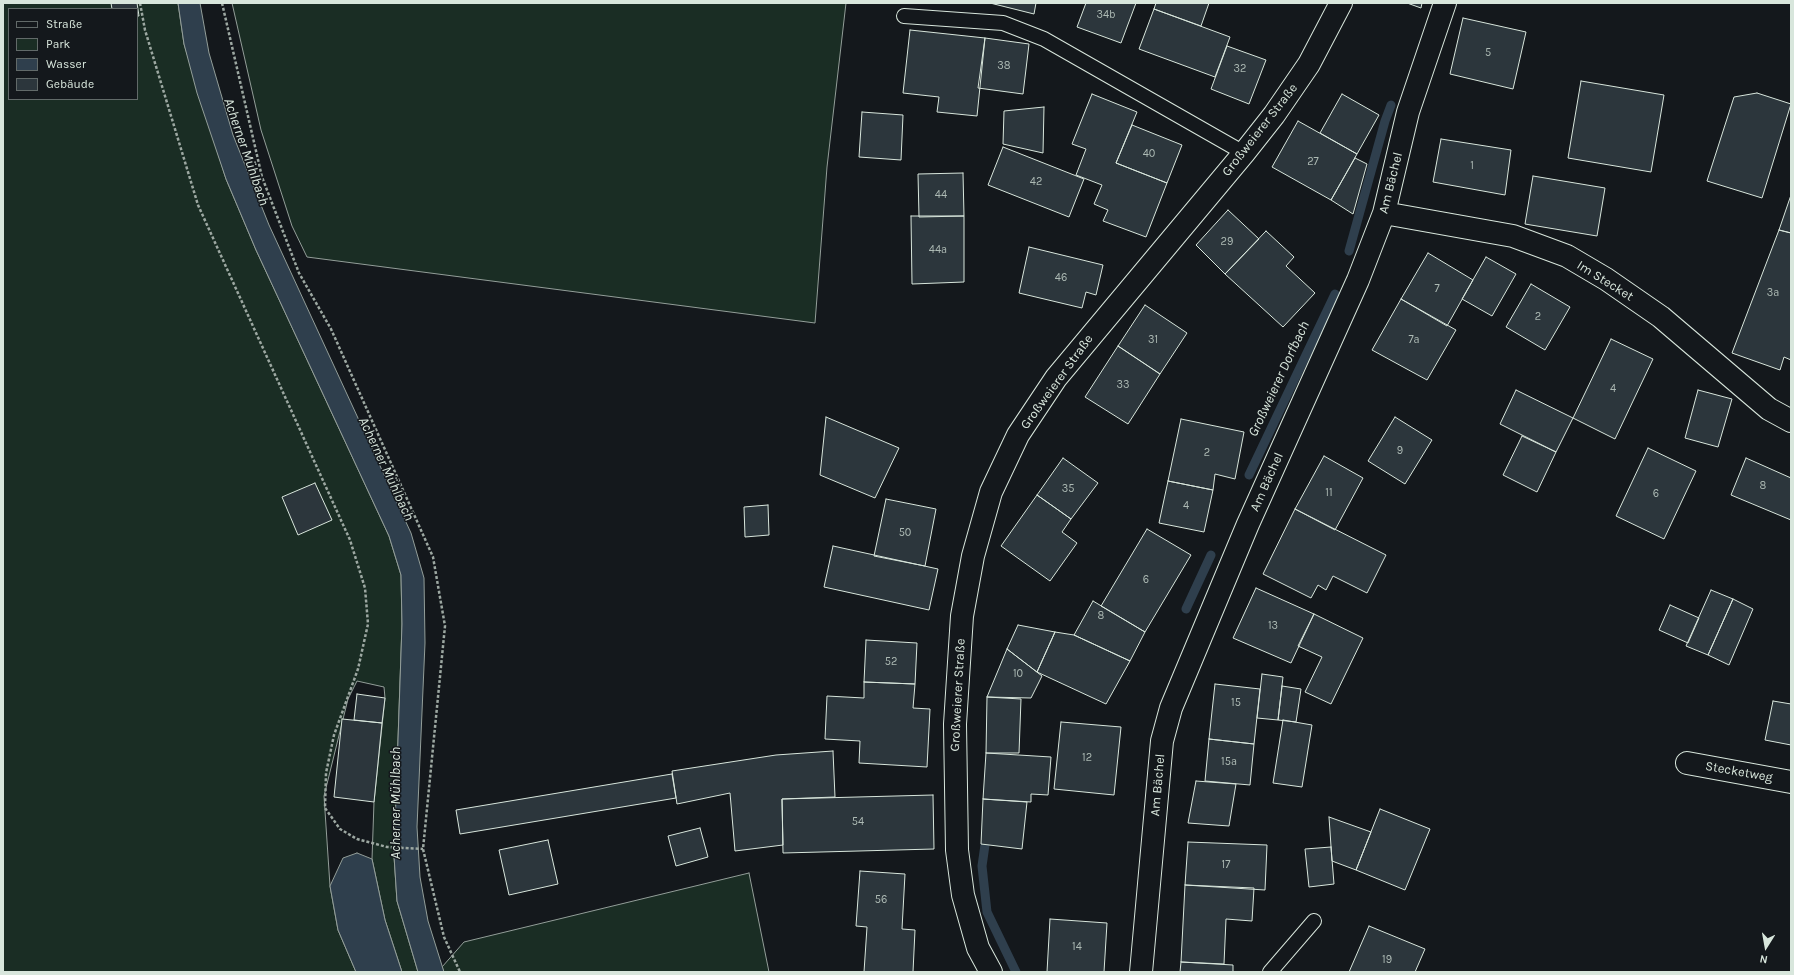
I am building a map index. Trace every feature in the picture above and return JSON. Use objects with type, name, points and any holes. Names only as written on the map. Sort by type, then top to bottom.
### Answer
[{"type":"street","name":"Großweierer Straße","points":[[991,972],[978,948],[963,895],[957,850],[955,724],[962,616],[973,556],[991,492],[1018,436],[1056,378],[1274,115],[1309,64],[1341,3]]},
{"type":"street","name":"Am Bächel","points":[[1141,972],[1162,741],[1171,708],[1248,524],[1358,280],[1384,214],[1408,112],[1445,3]]},
{"type":"street","name":"Im Stecket","points":[[1384,214],[1513,236],[1567,256],[1662,317],[1769,409],[1791,421]]},
{"type":"street","name":"Stecketweg","points":[[1687,763],[1791,782]]},
{"type":"lane","points":[[904,16],[1003,23],[1044,39],[1244,153]]},
{"type":"lane","points":[[1270,972],[1314,921]]},
{"type":"path","points":[[140,3],[145,30],[198,206],[350,540],[365,588],[368,624],[358,669],[334,735],[326,773],[325,808],[340,829],[357,839],[387,847],[423,849]]},
{"type":"path","points":[[222,3],[262,178],[299,273],[331,329],[433,557],[445,626],[423,849],[444,937],[460,972]]},
{"type":"green space","points":[[3,3],[178,3],[184,44],[226,179],[256,250],[389,536],[401,575],[402,624],[394,856],[397,901],[418,972],[402,972],[385,920],[372,859],[374,802],[385,698],[384,687],[357,681],[348,699],[324,796],[330,886],[338,930],[356,972],[3,972]]},
{"type":"green space","points":[[232,3],[846,3],[827,167],[815,323],[307,257],[292,226],[261,130]]},
{"type":"green space","points":[[749,873],[769,972],[444,972],[442,967],[464,942]]},
{"type":"water","name":"Acherner Mühlbach","points":[[178,3],[200,3],[209,53],[233,135],[269,225],[411,533],[424,578],[425,643],[417,827],[420,877],[428,921],[444,972],[418,972],[397,901],[394,856],[402,624],[401,575],[389,536],[256,250],[226,179],[197,93],[184,44]]},
{"type":"water","points":[[357,853],[372,859],[385,920],[402,972],[356,972],[338,930],[330,886],[343,858]]},
{"type":"building","points":[[111,3],[137,3],[138,8],[112,8]]},
{"type":"building","points":[[990,3],[1036,3],[1034,14]]},
{"type":"building","points":[[1086,3],[1136,3],[1121,43],[1077,27]]},
{"type":"building","points":[[1156,3],[1209,3],[1201,26],[1154,9]]},
{"type":"building","points":[[1407,3],[1422,3],[1421,8]]},
{"type":"building","points":[[1154,9],[1230,37],[1215,77],[1139,49]]},
{"type":"building","points":[[1463,18],[1526,32],[1513,89],[1450,74]]},
{"type":"building","points":[[910,30],[985,38],[977,116],[937,112],[939,97],[903,93]]},
{"type":"building","points":[[985,38],[1029,44],[1023,94],[978,88]]},
{"type":"building","points":[[1227,46],[1266,60],[1249,104],[1211,89]]},
{"type":"building","points":[[1581,81],[1664,95],[1651,172],[1568,158]]},
{"type":"building","points":[[1757,93],[1791,104],[1762,198],[1707,181],[1734,97]]},
{"type":"building","points":[[1092,94],[1137,112],[1116,163],[1167,183],[1146,237],[1103,221],[1108,210],[1094,204],[1102,185],[1076,175],[1086,149],[1072,144]]},
{"type":"building","points":[[1342,94],[1379,115],[1357,154],[1320,133]]},
{"type":"building","points":[[1044,107],[1043,153],[1003,144],[1004,111]]},
{"type":"building","points":[[862,112],[903,115],[901,160],[859,157]]},
{"type":"building","points":[[1298,121],[1357,154],[1331,200],[1272,167]]},
{"type":"building","points":[[1132,125],[1182,145],[1167,183],[1116,163]]},
{"type":"building","points":[[1441,139],[1511,150],[1505,195],[1433,182]]},
{"type":"building","points":[[1003,147],[1084,179],[1069,217],[988,185]]},
{"type":"building","points":[[1355,158],[1367,164],[1353,214],[1331,200]]},
{"type":"building","points":[[963,173],[964,216],[919,217],[918,174]]},
{"type":"building","points":[[1533,176],[1605,188],[1597,236],[1525,224]]},
{"type":"building","points":[[1791,195],[1791,233],[1779,230]]},
{"type":"building","points":[[1228,210],[1259,239],[1225,274],[1196,245]]},
{"type":"building","points":[[911,216],[964,216],[964,282],[912,284]]},
{"type":"building","points":[[1779,230],[1791,233],[1791,360],[1784,357],[1780,370],[1732,353]]},
{"type":"building","points":[[1266,231],[1294,257],[1286,266],[1315,293],[1283,327],[1225,274]]},
{"type":"building","points":[[1029,247],[1103,265],[1096,295],[1086,292],[1082,308],[1019,293]]},
{"type":"building","points":[[1428,253],[1473,280],[1447,326],[1401,299]]},
{"type":"building","points":[[1486,257],[1516,274],[1492,316],[1462,299]]},
{"type":"building","points":[[1531,284],[1570,307],[1545,350],[1506,327]]},
{"type":"building","points":[[1401,299],[1456,330],[1427,380],[1372,350]]},
{"type":"building","points":[[1145,305],[1187,333],[1160,374],[1118,346]]},
{"type":"building","points":[[1611,339],[1653,359],[1615,439],[1573,418]]},
{"type":"building","points":[[1118,346],[1160,374],[1128,424],[1085,397]]},
{"type":"building","points":[[1516,390],[1573,418],[1556,452],[1500,424]]},
{"type":"building","points":[[1698,390],[1732,399],[1718,447],[1685,438]]},
{"type":"building","points":[[826,417],[899,448],[875,498],[820,475]]},
{"type":"building","points":[[1395,417],[1432,440],[1405,484],[1368,461]]},
{"type":"building","points":[[1181,419],[1244,432],[1235,479],[1215,474],[1213,490],[1168,481]]},
{"type":"building","points":[[1522,436],[1556,452],[1537,492],[1503,475]]},
{"type":"building","points":[[1648,448],[1696,471],[1664,539],[1616,516]]},
{"type":"building","points":[[1324,456],[1363,478],[1335,530],[1295,509]]},
{"type":"building","points":[[1063,458],[1098,483],[1071,519],[1037,495]]},
{"type":"building","points":[[1746,458],[1791,478],[1791,520],[1731,495]]},
{"type":"building","points":[[1168,481],[1213,490],[1204,532],[1159,523]]},
{"type":"building","points":[[315,483],[332,520],[298,535],[282,497]]},
{"type":"building","points":[[1037,495],[1071,519],[1062,532],[1077,543],[1050,581],[1001,546]]},
{"type":"building","points":[[886,499],[936,509],[925,566],[874,556]]},
{"type":"building","points":[[768,505],[769,535],[745,537],[744,507]]},
{"type":"building","points":[[1295,509],[1386,555],[1367,593],[1333,576],[1326,590],[1318,585],[1311,598],[1263,574]]},
{"type":"building","points":[[1147,529],[1191,555],[1145,632],[1101,606]]},
{"type":"building","points":[[833,546],[938,569],[929,610],[824,587]]},
{"type":"building","points":[[1256,588],[1314,614],[1291,663],[1233,638]]},
{"type":"building","points":[[1711,590],[1733,599],[1708,655],[1686,646]]},
{"type":"building","points":[[1733,599],[1753,609],[1729,665],[1708,655]]},
{"type":"building","points":[[1093,601],[1145,632],[1130,661],[1074,635]]},
{"type":"building","points":[[1670,605],[1699,618],[1688,643],[1659,630]]},
{"type":"building","points":[[1314,614],[1363,638],[1331,704],[1305,692],[1322,657],[1298,646]]},
{"type":"building","points":[[1018,625],[1055,632],[1037,672],[1007,649]]},
{"type":"building","points":[[1055,632],[1074,635],[1130,661],[1106,704],[1037,672]]},
{"type":"building","points":[[866,640],[917,643],[915,684],[864,682]]},
{"type":"building","points":[[1007,649],[1042,676],[1031,698],[987,697]]},
{"type":"building","points":[[1262,674],[1283,677],[1278,720],[1257,718]]},
{"type":"building","points":[[864,682],[915,684],[913,708],[930,709],[927,767],[859,763],[860,741],[825,739],[827,696],[864,698]]},
{"type":"building","points":[[1215,684],[1260,689],[1254,744],[1209,739]]},
{"type":"building","points":[[1282,686],[1301,689],[1296,722],[1278,720]]},
{"type":"building","points":[[357,694],[385,698],[382,723],[354,720]]},
{"type":"building","points":[[987,697],[1021,699],[1019,753],[986,753]]},
{"type":"building","points":[[1773,701],[1791,704],[1791,745],[1765,740]]},
{"type":"building","points":[[342,719],[382,723],[374,802],[334,797]]},
{"type":"building","points":[[1283,720],[1312,725],[1302,787],[1273,783]]},
{"type":"building","points":[[1061,722],[1121,727],[1114,795],[1054,789]]},
{"type":"building","points":[[1209,739],[1254,744],[1250,785],[1205,781]]},
{"type":"building","points":[[833,751],[835,797],[782,799],[783,845],[735,851],[730,793],[677,804],[672,771],[776,755]]},
{"type":"building","points":[[986,753],[1051,757],[1048,795],[1031,794],[1031,802],[983,799]]},
{"type":"building","points":[[672,774],[676,798],[460,834],[456,810]]},
{"type":"building","points":[[1196,781],[1236,784],[1229,826],[1188,823]]},
{"type":"building","points":[[933,795],[934,849],[783,853],[782,799]]},
{"type":"building","points":[[983,799],[1027,802],[1022,849],[981,844]]},
{"type":"building","points":[[1380,809],[1430,829],[1405,890],[1356,870]]},
{"type":"building","points":[[1329,817],[1371,832],[1356,870],[1332,861]]},
{"type":"building","points":[[700,828],[708,857],[676,866],[668,836]]},
{"type":"building","points":[[548,840],[558,884],[509,895],[499,850]]},
{"type":"building","points":[[1188,842],[1267,845],[1265,890],[1185,885]]},
{"type":"building","points":[[1331,847],[1334,884],[1309,887],[1305,849]]},
{"type":"building","points":[[860,871],[905,874],[902,929],[915,930],[913,972],[864,972],[867,927],[856,926]]},
{"type":"building","points":[[1185,885],[1254,888],[1252,921],[1226,919],[1224,964],[1181,962]]},
{"type":"building","points":[[1050,919],[1107,923],[1104,972],[1047,972]]},
{"type":"building","points":[[1369,926],[1425,949],[1415,972],[1349,972]]},
{"type":"building","points":[[1181,962],[1233,965],[1233,972],[1180,972]]},
{"type":"waterway","name":"Großweierer Dorfbach","points":[[1349,251],[1385,121],[1391,105]]},
{"type":"waterway","name":"Großweierer Dorfbach","points":[[1249,475],[1335,294]]},
{"type":"waterway","name":"Großweierer Dorfbach","points":[[1186,609],[1211,555]]},
{"type":"waterway","name":"Großweierer Dorfbach","points":[[985,845],[982,866],[987,912],[1016,972]]}]
